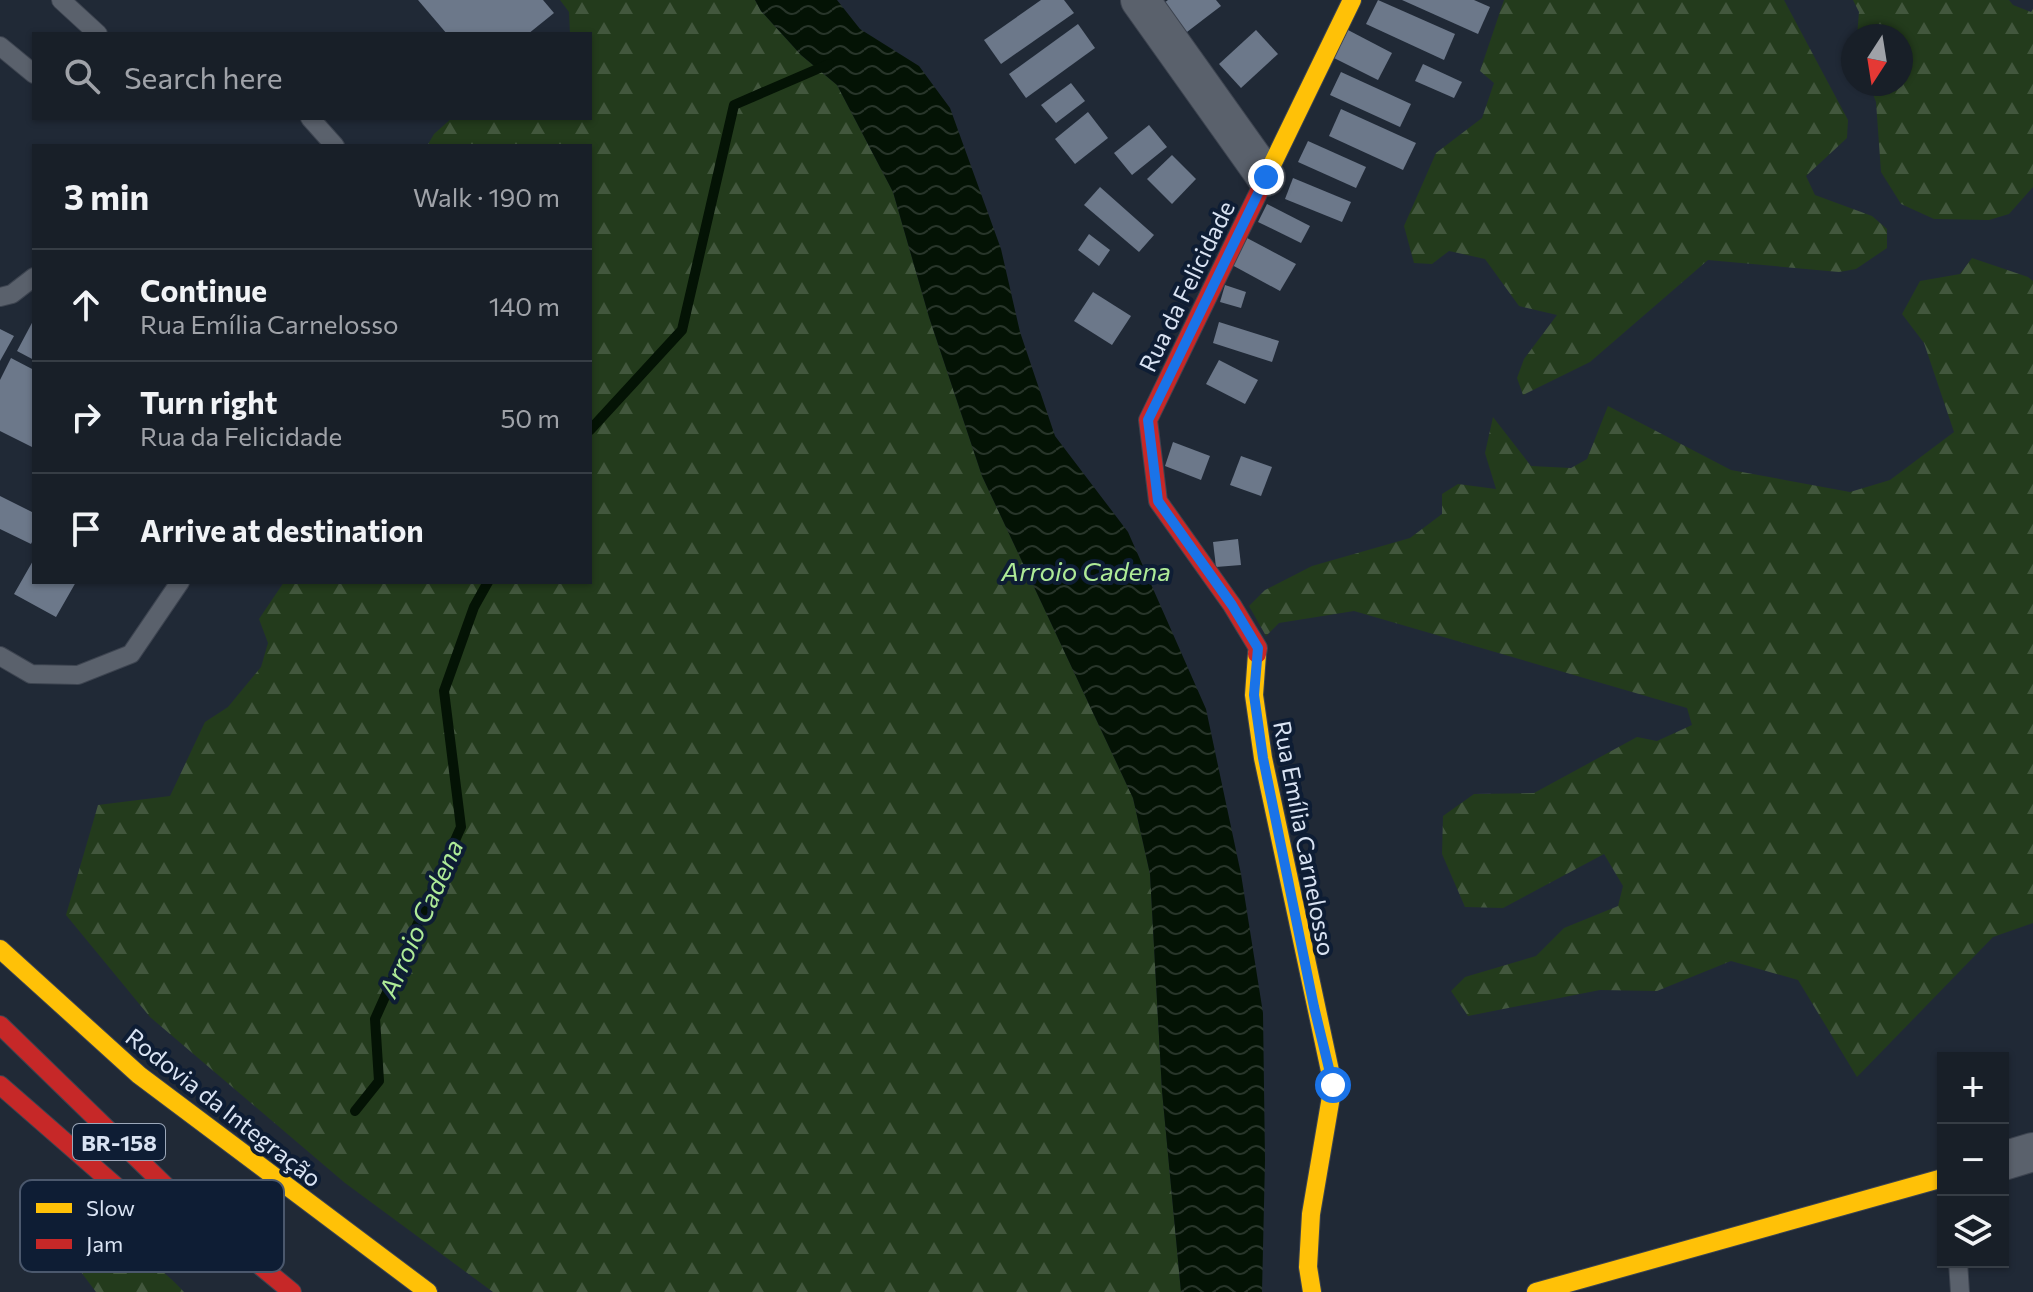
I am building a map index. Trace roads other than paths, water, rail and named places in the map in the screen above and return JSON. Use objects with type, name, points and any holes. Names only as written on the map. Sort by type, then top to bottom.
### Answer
[{"type":"main road","name":"Rua da Felicidade","points":[[1148,420],[1352,0]]},
{"type":"main road","name":"Rua Emília Carnelosso","points":[[1148,420],[1158,501],[1232,605],[1258,648],[1254,695],[1263,758],[1333,1085],[1311,1214],[1308,1267],[1312,1292]]},
{"type":"main road","name":"Rodovia da Integração","points":[[0,949],[139,1075],[279,1180]]},
{"type":"main road","name":"BR-158","points":[[0,1025],[160,1180]]},
{"type":"main road","points":[[0,1085],[109,1180]]},
{"type":"main road","name":"Rodovia da Integração","points":[[284,1184],[428,1292]]},
{"type":"main road","points":[[1536,1292],[1937,1184]]},
{"type":"main road","name":"BR-158","points":[[264,1272],[292,1292]]},
{"type":"street","points":[[1140,0],[1266,177]]},
{"type":"street","points":[[2009,1159],[2033,1152]]},
{"type":"lane","points":[[61,0],[96,32]]},
{"type":"lane","points":[[0,46],[32,72]]},
{"type":"lane","points":[[312,120],[333,144]]},
{"type":"lane","points":[[0,297],[12,294],[32,279]]},
{"type":"lane","points":[[0,656],[31,674],[78,675],[131,654],[179,584]]},
{"type":"lane","points":[[1958,1268],[1960,1292]]},
{"type":"water","name":"Arroio Cadena","points":[[755,0],[837,0],[860,29],[919,66],[950,108],[1001,249],[1020,332],[1055,436],[1128,532],[1206,709],[1241,874],[1263,1013],[1265,1160],[1262,1292],[1181,1292],[1162,1091],[1150,874],[1133,798],[982,476],[929,317],[893,192],[837,85],[801,55],[761,11]]},
{"type":"waterway","name":"Arroio Cadena","points":[[592,428],[682,330],[734,105],[829,64]]},
{"type":"waterway","name":"Arroio Cadena","points":[[355,1111],[379,1081],[375,1019],[461,827],[444,691],[474,607],[487,584]]}]
